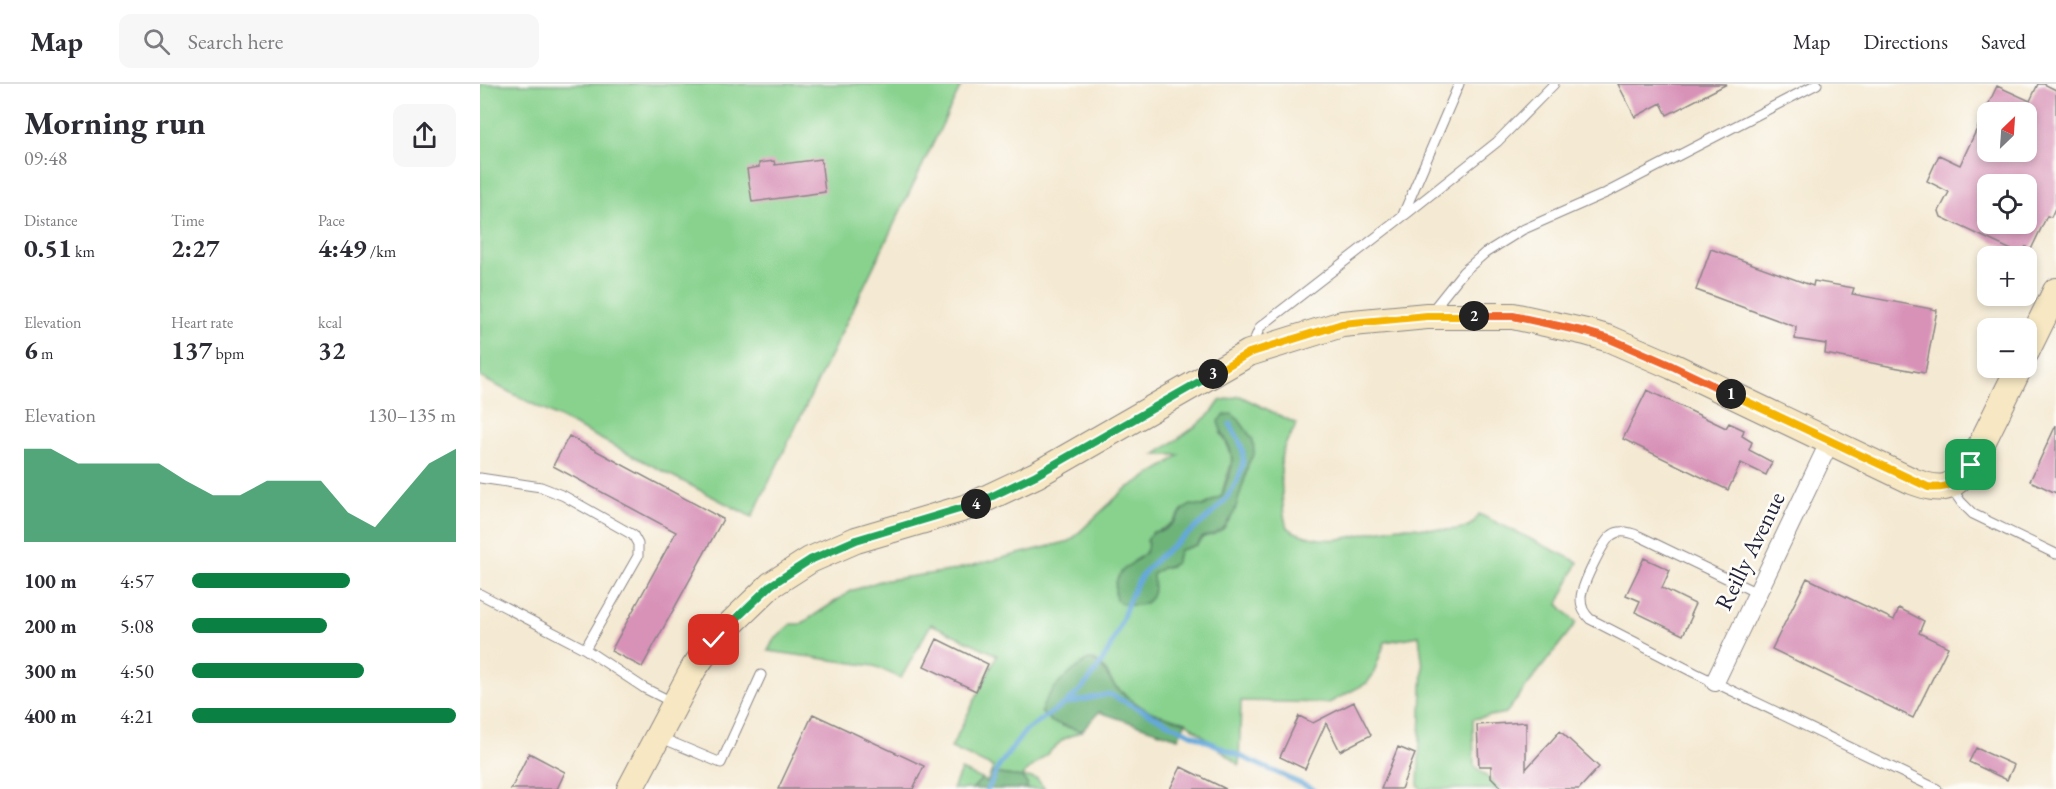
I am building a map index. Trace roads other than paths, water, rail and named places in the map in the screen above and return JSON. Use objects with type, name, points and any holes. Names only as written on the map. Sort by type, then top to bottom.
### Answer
[{"type":"main road","points":[[2037,330],[2056,291]]},
{"type":"main road","points":[[630,789],[694,668],[714,640],[771,585],[810,560],[856,540],[968,507],[1036,475],[1249,353],[1342,324],[1427,316],[1513,316],[1586,332],[1610,339],[1672,366],[1928,487],[1939,488],[1950,486],[1962,477],[1971,465],[2014,378]]},
{"type":"street","name":"Reilly Avenue","points":[[1715,682],[1830,441]]},
{"type":"lane","points":[[1402,217],[1459,84]]},
{"type":"lane","points":[[1249,353],[1260,327],[1497,142],[1554,84]]},
{"type":"lane","points":[[1427,316],[1463,272],[1485,253],[1513,236],[1606,193],[1817,84]]},
{"type":"lane","points":[[480,478],[541,487],[564,496],[633,535],[638,544],[638,556],[585,649]]},
{"type":"lane","points":[[1950,486],[1973,514],[2056,554]]},
{"type":"lane","points":[[1757,593],[1626,531],[1618,532],[1606,540],[1581,593],[1582,609],[1590,619],[1937,789]]},
{"type":"lane","points":[[480,594],[585,649],[644,688],[674,703]]},
{"type":"lane","points":[[657,736],[721,763],[761,675]]},
{"type":"waterway","points":[[1068,701],[1091,678],[1103,659],[1114,640],[1139,580],[1164,553],[1223,503],[1233,488],[1243,464],[1243,452],[1230,424]]},
{"type":"waterway","points":[[988,789],[999,766],[1025,731],[1064,704],[1109,694],[1313,789]]}]
